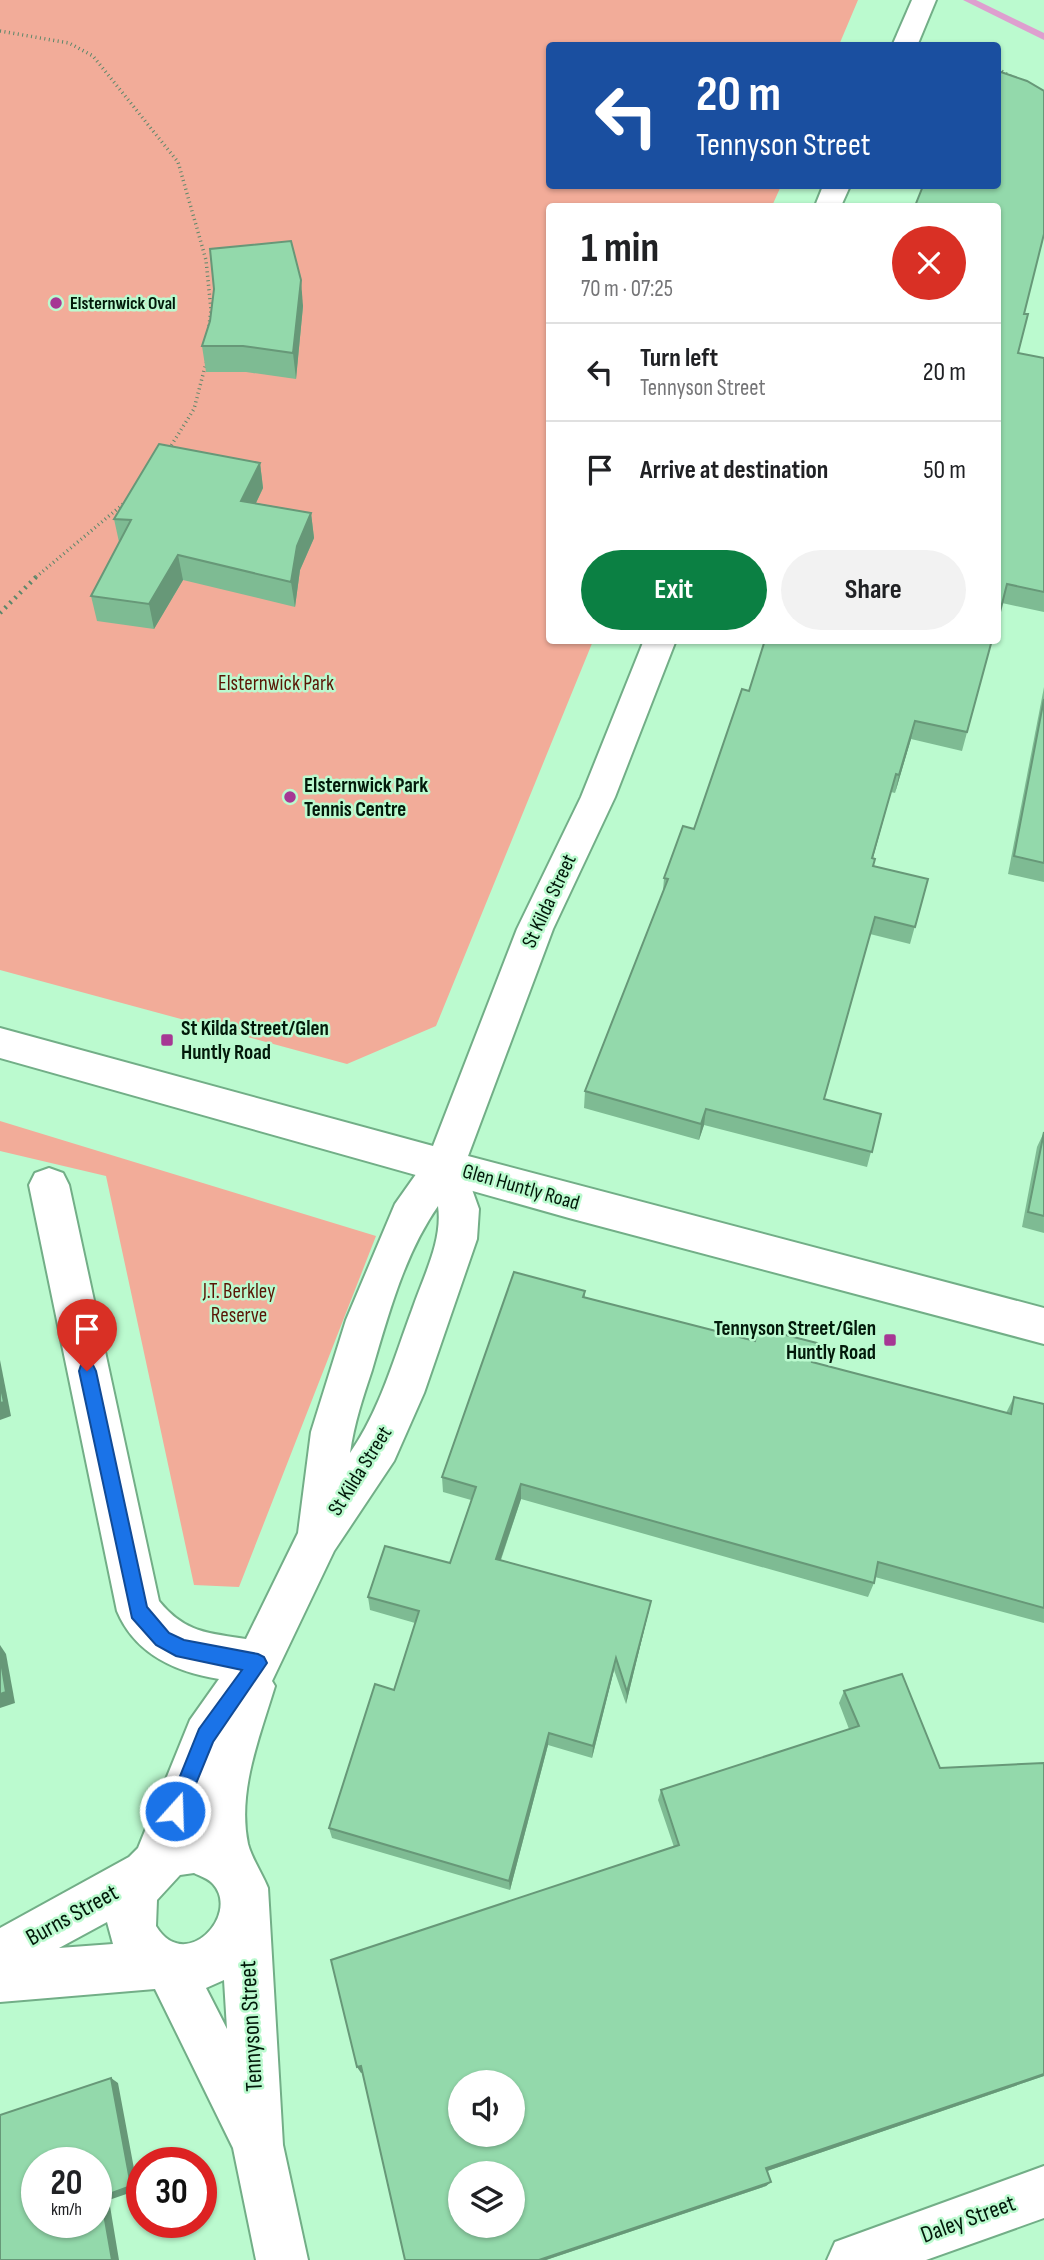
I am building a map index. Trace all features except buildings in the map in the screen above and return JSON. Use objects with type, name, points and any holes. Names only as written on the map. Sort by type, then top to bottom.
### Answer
[{"type":"street","name":"St Kilda Street","points":[[319,1536],[332,1432],[366,1320],[409,1216],[445,1165],[535,929],[598,797],[658,644]]},
{"type":"street","name":"Glen Huntly Road","points":[[0,1043],[569,1201],[1044,1325]]},
{"type":"street","name":"St Kilda Street","points":[[258,1663],[319,1536],[361,1476],[391,1421],[457,1239],[459,1209],[445,1165]]},
{"type":"street","points":[[49,1185],[134,1601],[162,1639],[182,1649],[258,1663]]},
{"type":"street","name":"Tennyson Street","points":[[239,1887],[237,1937],[216,1959],[187,1970],[164,1966],[147,1956],[138,1945],[130,1917],[137,1886],[150,1869],[206,1736],[258,1663]]},
{"type":"street","name":"Tennyson Street","points":[[258,1663],[223,1797],[222,1840],[239,1887],[258,2145],[282,2260]]},
{"type":"street","points":[[150,1869],[167,1855],[196,1849],[221,1858],[239,1887]]},
{"type":"street","name":"Burns Street","points":[[0,1955],[150,1869]]},
{"type":"street","name":"Tennyson Street","points":[[164,1966],[258,2145]]},
{"type":"street","name":"Burns Street","points":[[0,1978],[164,1966]]},
{"type":"street","name":"Daley Street","points":[[853,2260],[1044,2192]]},
{"type":"path","points":[[0,31],[69,43],[93,56],[178,162],[206,260],[211,310],[208,334]]},
{"type":"path","points":[[1001,71],[1021,82]]},
{"type":"path","points":[[162,457],[186,428],[204,382],[206,358]]},
{"type":"path","points":[[0,613],[44,569],[131,497]]},
{"type":"green space","name":"Elsternwick Park","points":[[0,0],[858,0],[840,42],[546,42],[546,189],[780,189],[773,203],[546,203],[546,644],[592,644],[436,1026],[347,1064],[0,970]]},
{"type":"green space","name":"J.T. Berkley Reserve","points":[[0,1121],[376,1236],[239,1587],[194,1585],[106,1176],[0,1151]]},
{"type":"waterway","points":[[968,0],[1044,37]]},
{"type":"place","name":"Elsternwick Oval","points":[[56,303]]},
{"type":"place","name":"Elsternwick Park Tennis Centre","points":[[290,797]]},
{"type":"place","name":"St Kilda Street/Glen Huntly Road","points":[[167,1040]]},
{"type":"place","name":"Tennyson Street/Glen Huntly Road","points":[[890,1340]]},
{"type":"route","points":[[87,1371],[134,1601],[139,1611],[162,1639],[172,1645],[191,1652],[258,1663],[206,1736],[175,1811]]}]
